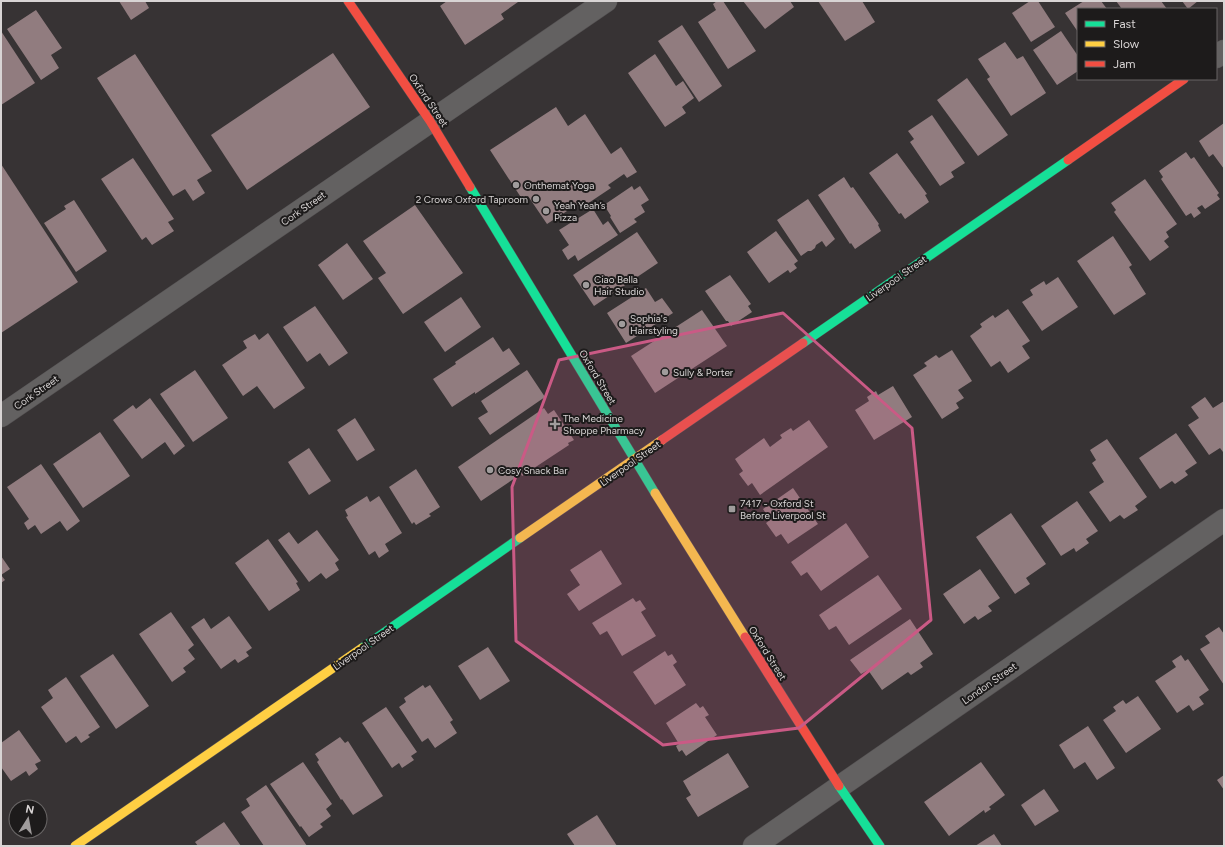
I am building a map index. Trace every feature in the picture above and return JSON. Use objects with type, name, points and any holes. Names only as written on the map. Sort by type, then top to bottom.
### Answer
[{"type":"street","name":"Oxford Street","points":[[348,1],[430,121],[634,460],[839,787],[880,846]]},
{"type":"street","name":"Cork Street","points":[[1,416],[606,1]]},
{"type":"street","name":"Liverpool Street","points":[[75,846],[1183,80]]},
{"type":"street","name":"London Street","points":[[754,846],[1224,520]]},
{"type":"highlighted area","points":[[783,313],[912,428],[931,620],[799,728],[663,745],[516,641],[512,487],[559,360]]},
{"type":"building","points":[[119,1],[145,1],[149,8],[131,20]]},
{"type":"building","points":[[447,1],[518,2],[501,14],[504,19],[465,45],[440,6]]},
{"type":"building","points":[[717,1],[723,1],[756,51],[728,69],[698,22],[716,10],[713,4]]},
{"type":"building","points":[[743,1],[790,1],[794,7],[765,29]]},
{"type":"building","points":[[818,1],[862,1],[875,22],[845,41]]},
{"type":"building","points":[[1030,1],[1038,1],[1055,27],[1031,42],[1012,13]]},
{"type":"building","points":[[1084,1],[1101,1],[1106,8],[1077,8],[1077,31],[1065,13]]},
{"type":"building","points":[[1116,1],[1161,1],[1166,8],[1121,8]]},
{"type":"building","points":[[1182,1],[1198,1],[1189,8],[1187,8]]},
{"type":"building","points":[[36,10],[62,48],[51,55],[59,68],[41,80],[7,29]]},
{"type":"building","points":[[682,25],[722,86],[699,102],[658,41]]},
{"type":"building","points":[[1,31],[35,83],[1,105]]},
{"type":"building","points":[[1061,31],[1077,55],[1077,72],[1057,85],[1033,50]]},
{"type":"building","points":[[1005,42],[1017,59],[1023,56],[1046,93],[1011,116],[987,79],[990,77],[978,59]]},
{"type":"building","points":[[333,53],[370,107],[247,190],[211,135]]},
{"type":"building","points":[[135,54],[212,171],[197,180],[205,193],[193,201],[185,189],[173,196],[97,78]]},
{"type":"building","points":[[655,54],[676,86],[683,81],[694,98],[682,107],[686,113],[665,127],[628,73]]},
{"type":"building","points":[[967,78],[1008,135],[978,156],[937,100]]},
{"type":"building","points":[[556,107],[568,126],[585,114],[611,154],[621,147],[637,172],[627,178],[624,174],[608,185],[611,188],[587,204],[584,200],[547,224],[528,196],[522,199],[490,150]]},
{"type":"building","points":[[932,115],[965,163],[951,172],[954,177],[940,186],[910,142],[914,139],[908,131]]},
{"type":"building","points":[[1224,123],[1224,169],[1213,154],[1209,157],[1199,141]]},
{"type":"building","points":[[1186,152],[1191,159],[1194,157],[1219,193],[1217,195],[1220,199],[1205,209],[1202,205],[1197,208],[1201,213],[1194,218],[1191,213],[1186,216],[1161,179],[1163,177],[1159,171]]},
{"type":"building","points":[[897,153],[927,194],[925,195],[929,202],[905,219],[901,213],[899,214],[869,173]]},
{"type":"building","points":[[133,158],[174,219],[168,222],[174,231],[152,245],[146,237],[142,240],[101,179]]},
{"type":"building","points":[[1,164],[78,282],[1,333]]},
{"type":"building","points":[[844,177],[851,188],[853,187],[879,224],[878,225],[881,231],[855,249],[851,243],[850,244],[818,195]]},
{"type":"building","points":[[1145,179],[1177,224],[1166,232],[1169,237],[1164,241],[1169,247],[1150,261],[1114,212],[1116,210],[1111,203]]},
{"type":"building","points":[[632,186],[634,190],[640,186],[649,200],[641,205],[645,212],[634,219],[637,222],[620,233],[604,205]]},
{"type":"building","points":[[808,199],[835,239],[826,247],[822,241],[811,251],[808,251],[801,256],[777,220]]},
{"type":"building","points":[[74,200],[107,251],[76,272],[44,223],[66,209],[64,206]]},
{"type":"building","points":[[415,205],[463,273],[403,314],[378,278],[386,273],[363,241]]},
{"type":"building","points":[[593,209],[603,225],[608,221],[618,235],[578,261],[575,255],[568,260],[562,250],[569,245],[559,230]]},
{"type":"building","points":[[776,231],[798,261],[794,264],[797,268],[790,273],[788,270],[769,283],[747,252]]},
{"type":"building","points":[[637,232],[658,263],[594,306],[573,275]]},
{"type":"building","points":[[1113,236],[1132,265],[1129,267],[1146,294],[1114,315],[1077,261]]},
{"type":"building","points":[[347,243],[373,279],[343,300],[318,265]]},
{"type":"building","points":[[730,275],[751,304],[748,306],[752,312],[731,326],[705,291]]},
{"type":"building","points":[[1058,277],[1078,307],[1042,331],[1022,302],[1033,295],[1030,290],[1044,281],[1046,285]]},
{"type":"building","points":[[646,288],[655,302],[662,298],[673,313],[626,343],[607,313]]},
{"type":"building","points":[[461,297],[481,327],[445,352],[424,322]]},
{"type":"building","points":[[315,306],[348,353],[329,366],[320,353],[307,362],[283,327]]},
{"type":"building","points":[[1008,309],[1030,341],[1022,346],[1030,358],[1008,373],[1000,361],[991,367],[970,336],[982,327],[980,324],[993,315],[995,318]]},
{"type":"building","points":[[702,310],[727,346],[655,393],[631,356]]},
{"type":"building","points":[[268,333],[305,388],[274,409],[257,386],[243,396],[222,365],[247,348],[243,341],[255,334],[259,340]]},
{"type":"building","points":[[493,337],[503,352],[509,348],[520,364],[475,394],[475,392],[452,407],[433,379],[456,364],[455,362]]},
{"type":"building","points":[[952,350],[972,381],[958,390],[964,398],[956,403],[959,408],[942,419],[913,375],[927,366],[924,363],[936,355],[939,358]]},
{"type":"building","points":[[195,370],[228,418],[193,442],[160,394]]},
{"type":"building","points":[[527,370],[545,397],[490,435],[478,418],[488,412],[481,401]]},
{"type":"building","points":[[893,386],[912,417],[874,440],[855,410],[869,401],[867,397],[876,391],[878,395]]},
{"type":"building","points":[[1205,397],[1213,408],[1224,401],[1224,451],[1223,452],[1220,448],[1209,455],[1188,425],[1199,418],[1191,407]]},
{"type":"building","points":[[150,398],[185,446],[174,455],[165,442],[142,459],[113,420],[133,405],[136,409]]},
{"type":"building","points":[[544,408],[548,414],[554,410],[574,440],[568,443],[569,445],[522,476],[521,474],[481,501],[458,467]]},
{"type":"building","points":[[355,418],[375,450],[357,461],[337,430]]},
{"type":"building","points":[[809,420],[828,447],[760,495],[752,483],[748,486],[739,474],[743,471],[735,459],[764,438],[770,447],[782,438],[780,435],[791,428],[793,431]]},
{"type":"building","points":[[100,432],[130,476],[83,508],[53,464]]},
{"type":"building","points":[[1176,433],[1197,463],[1185,471],[1188,475],[1175,484],[1172,481],[1160,489],[1139,458]]},
{"type":"building","points":[[1107,439],[1147,497],[1135,506],[1138,510],[1124,519],[1120,515],[1110,522],[1089,492],[1104,482],[1092,463],[1096,460],[1090,450]]},
{"type":"building","points":[[309,448],[331,481],[309,495],[288,462]]},
{"type":"building","points":[[41,464],[80,521],[67,531],[60,521],[41,534],[35,525],[28,530],[24,523],[29,519],[7,487]]},
{"type":"building","points":[[416,469],[440,507],[429,514],[431,516],[416,525],[414,522],[412,524],[389,487]]},
{"type":"building","points":[[793,488],[818,524],[788,544],[781,534],[776,537],[766,523],[770,520],[763,509]]},
{"type":"building","points":[[367,496],[370,502],[379,496],[402,533],[385,544],[389,551],[379,558],[375,551],[369,555],[346,517],[348,516],[345,510]]},
{"type":"building","points":[[1077,501],[1098,531],[1086,539],[1089,543],[1076,552],[1074,548],[1061,556],[1041,526]]},
{"type":"building","points":[[1011,513],[1046,564],[1026,578],[1030,584],[1015,594],[976,537]]},
{"type":"building","points":[[846,523],[869,557],[821,591],[807,572],[801,576],[791,562]]},
{"type":"building","points":[[317,530],[339,560],[335,563],[339,570],[326,579],[321,573],[309,582],[278,540],[289,532],[298,544]]},
{"type":"building","points":[[268,539],[298,582],[296,583],[300,590],[269,611],[235,563]]},
{"type":"building","points":[[601,550],[622,584],[579,611],[567,594],[580,585],[570,570]]},
{"type":"building","points":[[1,556],[10,569],[1,575]]},
{"type":"building","points":[[980,569],[1000,598],[988,606],[992,611],[978,620],[975,616],[964,624],[943,594]]},
{"type":"building","points":[[1,575],[5,580],[1,583]]},
{"type":"building","points":[[878,575],[902,609],[849,645],[836,626],[829,630],[819,615]]},
{"type":"building","points":[[633,598],[636,602],[640,600],[646,609],[641,612],[656,636],[622,656],[607,631],[600,635],[592,623]]},
{"type":"building","points":[[171,612],[194,645],[188,650],[195,659],[183,668],[186,672],[172,682],[139,634]]},
{"type":"building","points":[[229,616],[252,648],[246,652],[249,656],[238,663],[235,659],[221,669],[191,627],[204,618],[211,629]]},
{"type":"building","points":[[910,619],[933,654],[920,663],[923,667],[911,675],[908,672],[882,690],[868,670],[861,674],[850,660]]},
{"type":"building","points":[[1219,627],[1224,634],[1224,685],[1200,649],[1210,643],[1205,636]]},
{"type":"building","points":[[488,647],[510,681],[480,700],[458,666]]},
{"type":"building","points":[[665,651],[668,656],[672,654],[677,662],[673,665],[686,685],[655,705],[633,672]]},
{"type":"building","points":[[113,654],[149,706],[116,729],[80,676]]},
{"type":"building","points":[[1181,655],[1185,661],[1188,659],[1209,690],[1199,697],[1204,704],[1193,711],[1189,705],[1177,713],[1155,681],[1176,667],[1172,661]]},
{"type":"building","points":[[66,677],[100,727],[88,735],[90,737],[81,743],[76,736],[66,743],[41,707],[53,698],[48,690]]},
{"type":"building","points":[[423,685],[425,688],[430,685],[453,720],[450,722],[457,733],[435,748],[428,738],[422,742],[399,707],[406,702],[404,698]]},
{"type":"building","points":[[1138,696],[1161,729],[1126,753],[1103,720],[1116,711],[1113,707],[1123,700],[1126,704]]},
{"type":"building","points":[[696,703],[700,708],[703,706],[709,715],[705,717],[717,735],[686,756],[682,750],[679,752],[676,746],[679,744],[666,723]]},
{"type":"building","points":[[386,707],[417,752],[411,756],[414,760],[402,768],[399,763],[392,768],[362,723]]},
{"type":"building","points":[[1088,726],[1115,768],[1097,780],[1085,762],[1074,769],[1059,745]]},
{"type":"building","points":[[19,730],[41,761],[35,764],[38,769],[29,776],[26,771],[11,781],[1,767],[1,743]]},
{"type":"building","points":[[340,737],[345,743],[348,741],[383,796],[353,815],[342,799],[341,800],[317,762],[319,760],[315,754]]},
{"type":"building","points":[[728,753],[749,787],[698,817],[686,798],[691,795],[683,781]]},
{"type":"building","points":[[303,762],[332,804],[326,809],[331,816],[320,824],[323,827],[309,837],[301,826],[300,827],[270,784]]},
{"type":"building","points":[[981,762],[1005,795],[989,807],[991,809],[985,813],[984,810],[949,836],[924,802]]},
{"type":"building","points":[[1224,775],[1224,790],[1217,780]]},
{"type":"building","points":[[266,785],[307,846],[264,846],[241,812],[250,806],[246,799]]},
{"type":"building","points":[[1044,789],[1059,811],[1035,826],[1021,805]]},
{"type":"building","points":[[597,815],[617,846],[575,846],[567,834]]},
{"type":"building","points":[[224,822],[241,846],[198,846],[195,842]]},
{"type":"building","points":[[994,834],[1002,846],[975,846]]},
{"type":"traffic: fast","points":[[803,343],[1068,160]]},
{"type":"traffic: fast","points":[[470,187],[655,493]]},
{"type":"traffic: fast","points":[[362,648],[520,538]]},
{"type":"traffic: fast","points":[[839,786],[880,846]]},
{"type":"traffic: slow","points":[[520,538],[662,440]]},
{"type":"traffic: slow","points":[[655,493],[745,637]]},
{"type":"traffic: slow","points":[[75,846],[362,648]]},
{"type":"traffic: jam","points":[[348,1],[430,121],[470,187]]},
{"type":"traffic: jam","points":[[1068,160],[1183,80]]},
{"type":"traffic: jam","points":[[662,440],[803,343]]},
{"type":"traffic: jam","points":[[745,637],[839,786]]},
{"type":"place","name":"Onthemat Yoga","points":[[516,185]]},
{"type":"place","name":"2 Crows Oxford Taproom","points":[[536,199]]},
{"type":"place","name":"Yeah Yeah’s Pizza","points":[[546,211]]},
{"type":"place","name":"Ciao Bella Hair Studio","points":[[586,285]]},
{"type":"place","name":"Sophia's Hairstyling","points":[[622,324]]},
{"type":"place","name":"Sully & Porter","points":[[665,372]]},
{"type":"place","name":"The Medicine Shoppe Pharmacy","points":[[555,424]]},
{"type":"place","name":"Cosy Snack Bar","points":[[490,470]]},
{"type":"place","name":"7417 - Oxford St Before Liverpool St","points":[[732,509]]}]
